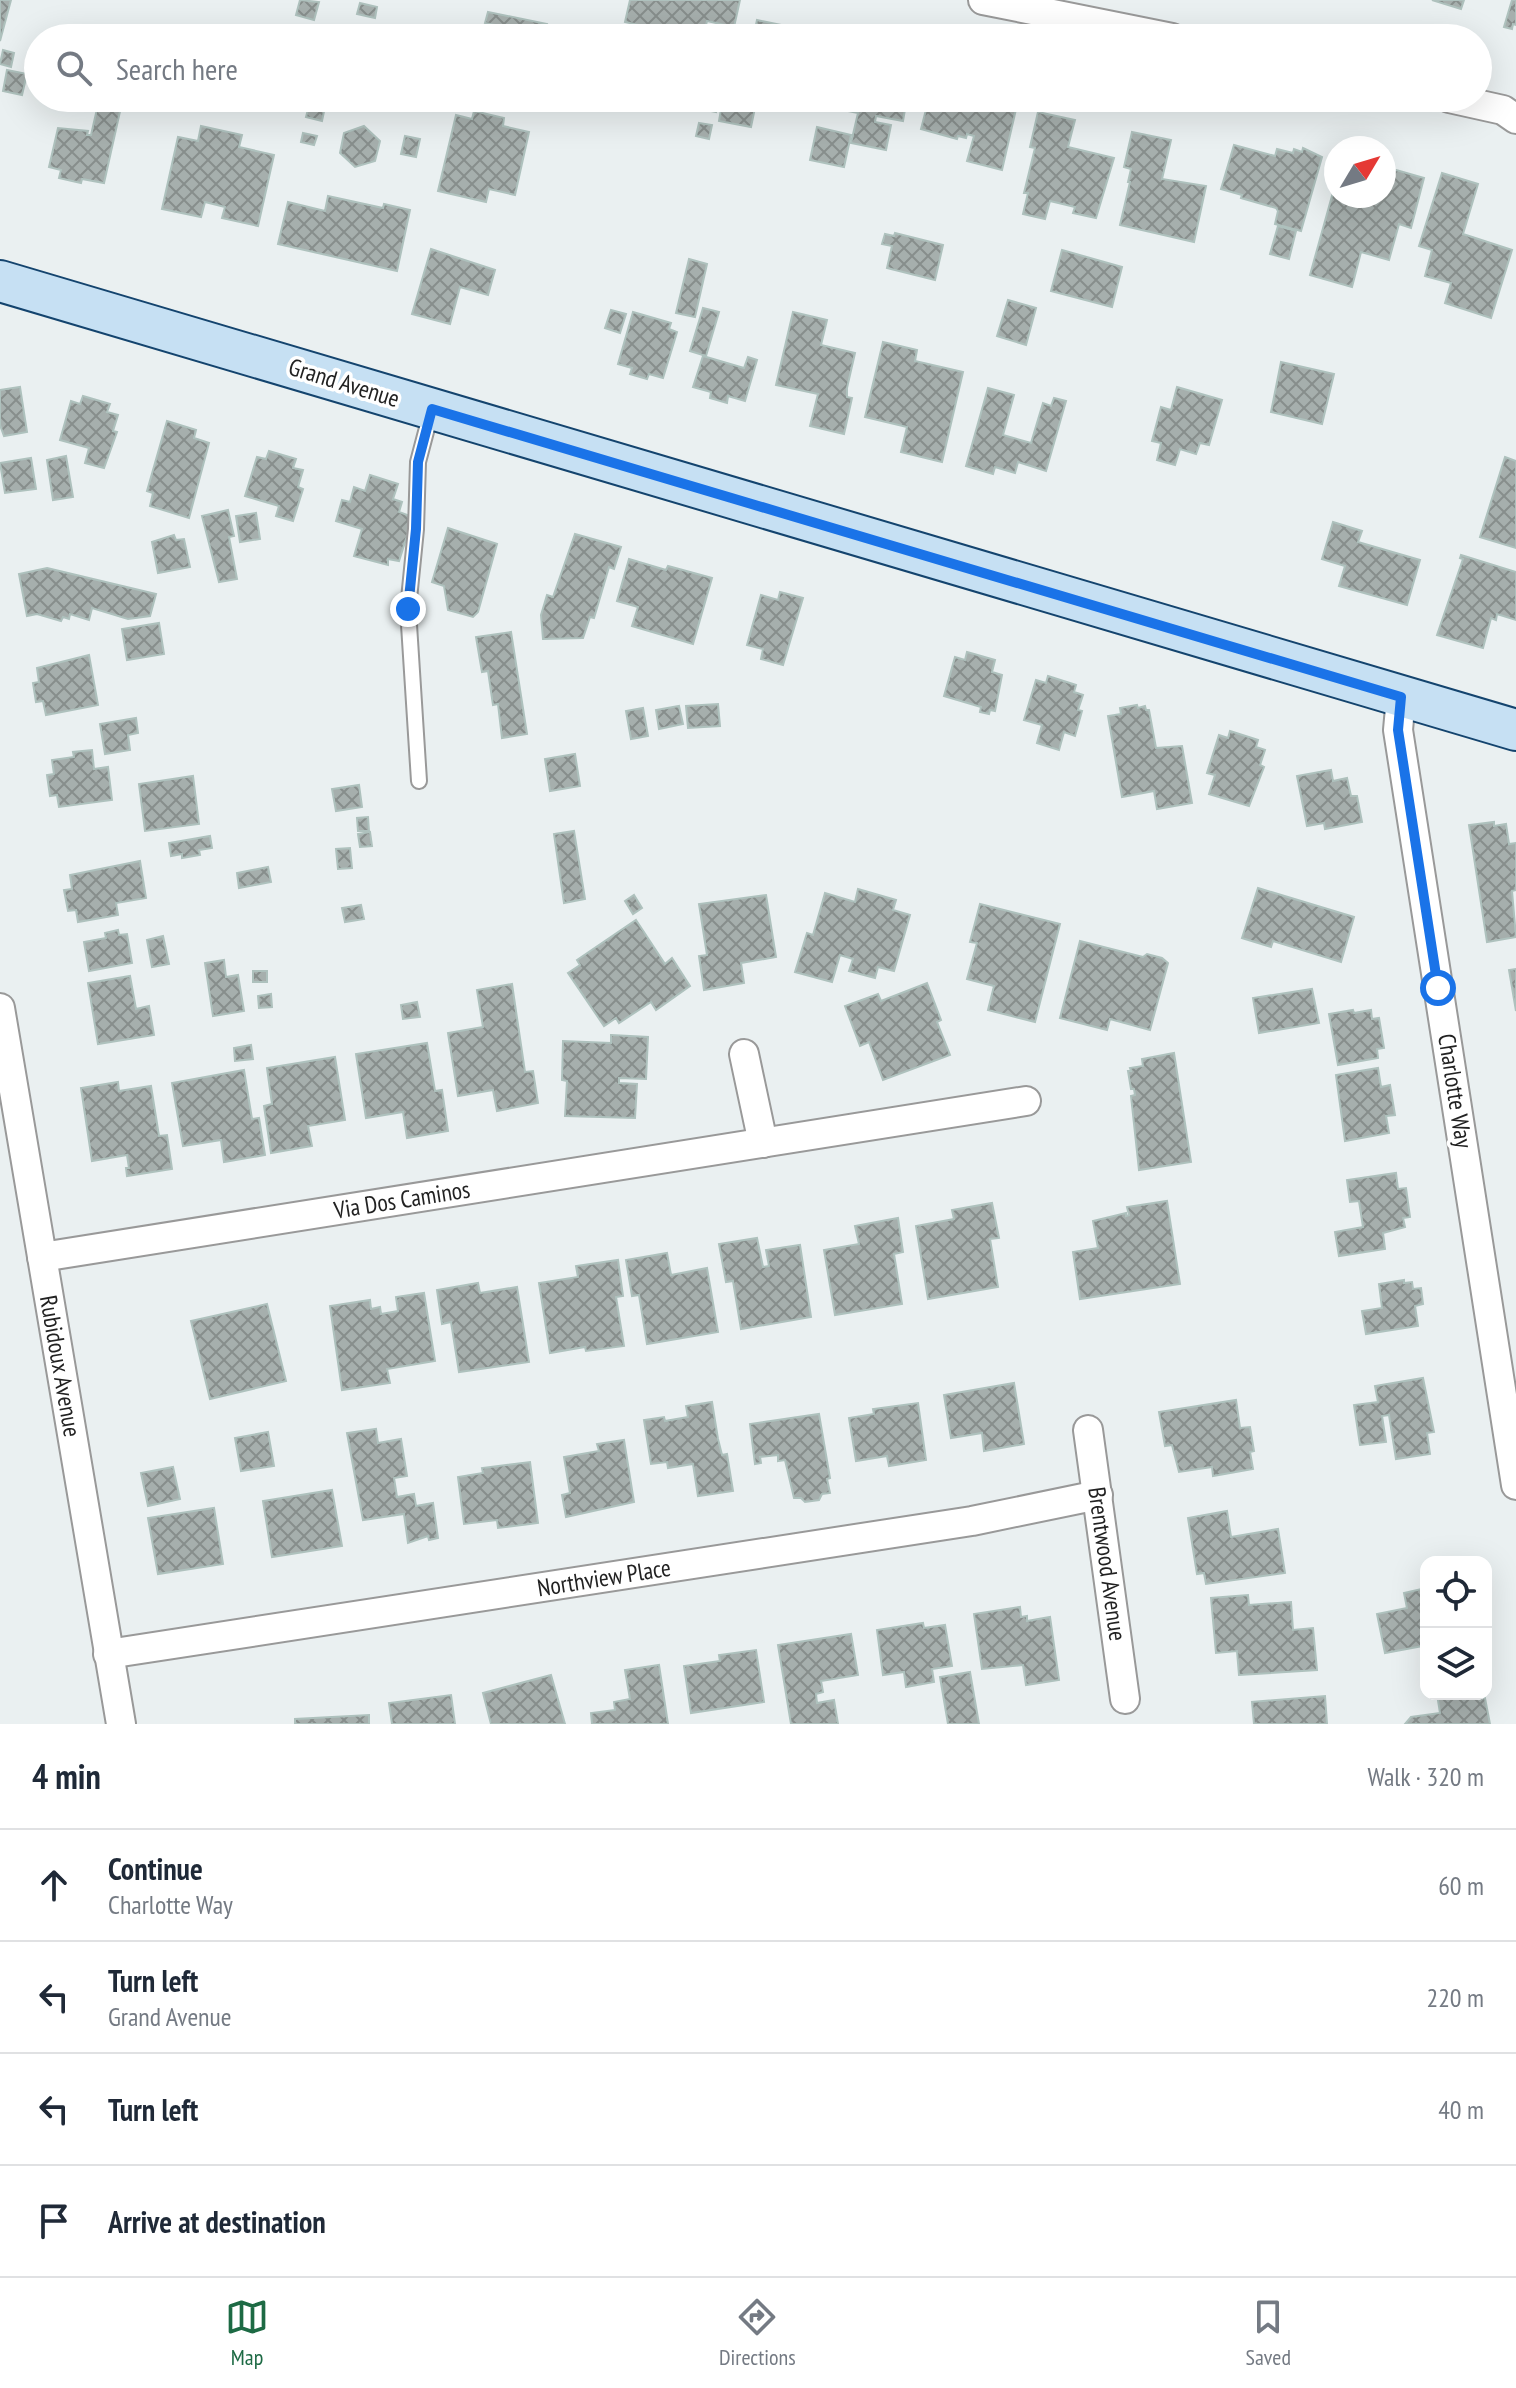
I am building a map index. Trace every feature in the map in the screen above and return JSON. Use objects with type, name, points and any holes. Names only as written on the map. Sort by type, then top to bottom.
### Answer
[{"type":"street","points":[[983,0],[1102,24]]},
{"type":"street","points":[[1492,108],[1503,110],[1516,119]]},
{"type":"street","name":"Grand Avenue","points":[[0,281],[1516,730]]},
{"type":"street","name":"Charlotte Way","points":[[1401,697],[1398,730],[1516,1485]]},
{"type":"street","name":"Rubidoux Avenue","points":[[0,1008],[121,1724]]},
{"type":"street","points":[[744,1054],[763,1143]]},
{"type":"street","name":"Via Dos Caminos","points":[[42,1257],[1026,1101]]},
{"type":"street","name":"Brentwood Avenue","points":[[1088,1430],[1125,1699]]},
{"type":"street","name":"Northview Place","points":[[108,1654],[972,1521],[1098,1495]]},
{"type":"lane","points":[[419,781],[408,609],[416,529],[418,462],[432,409]]},
{"type":"building","points":[[0,0],[11,0],[0,41]]},
{"type":"building","points":[[300,0],[319,2],[314,20],[296,15]]},
{"type":"building","points":[[630,0],[740,0],[735,24],[707,21],[706,24],[625,22]]},
{"type":"building","points":[[1432,0],[1464,0],[1461,9]]},
{"type":"building","points":[[1512,0],[1516,0],[1516,25],[1513,24],[1512,29],[1504,27]]},
{"type":"building","points":[[360,3],[377,7],[375,18],[357,14]]},
{"type":"building","points":[[488,12],[547,24],[490,24],[485,23]]},
{"type":"building","points":[[757,20],[777,24],[756,24]]},
{"type":"building","points":[[3,50],[14,53],[11,67],[0,64]]},
{"type":"building","points":[[7,70],[24,73],[22,95],[3,91]]},
{"type":"building","points":[[96,112],[120,112],[104,183],[82,179],[81,183],[59,178],[61,170],[49,167],[58,128],[88,131],[87,135],[91,135]]},
{"type":"building","points":[[307,112],[324,112],[322,121],[306,117]]},
{"type":"building","points":[[474,112],[478,112],[504,118],[503,126],[529,132],[515,195],[489,189],[486,202],[438,191],[456,115],[472,119]]},
{"type":"building","points":[[721,112],[754,112],[751,127],[719,121]]},
{"type":"building","points":[[853,112],[905,112],[903,121],[876,116],[875,122],[891,125],[886,150],[851,143],[858,113]]},
{"type":"building","points":[[925,112],[1015,112],[1002,170],[967,161],[974,136],[967,134],[966,138],[958,136],[957,139],[921,129]]},
{"type":"building","points":[[1038,112],[1075,120],[1068,147],[1114,158],[1096,218],[1073,213],[1075,207],[1050,201],[1045,219],[1023,214],[1028,193],[1024,193],[1035,148],[1030,147]]},
{"type":"building","points":[[699,123],[712,125],[709,139],[696,136]]},
{"type":"building","points":[[201,126],[242,135],[239,147],[274,155],[258,226],[222,218],[225,207],[205,202],[201,217],[162,209],[178,137],[198,141]]},
{"type":"building","points":[[364,126],[380,141],[375,161],[355,167],[340,153],[344,133]]},
{"type":"building","points":[[817,127],[851,135],[844,167],[810,160]]},
{"type":"building","points":[[1132,132],[1171,140],[1162,179],[1206,186],[1194,242],[1120,225],[1130,182],[1131,169],[1124,167]]},
{"type":"building","points":[[303,133],[317,136],[314,145],[301,142]]},
{"type":"building","points":[[405,136],[420,139],[416,157],[401,154]]},
{"type":"building","points":[[1234,145],[1275,156],[1277,149],[1293,153],[1294,149],[1302,152],[1303,148],[1322,157],[1301,231],[1275,224],[1276,208],[1221,189]]},
{"type":"building","points":[[1396,170],[1424,178],[1411,228],[1399,224],[1389,260],[1361,252],[1352,287],[1310,275],[1329,208],[1396,208]]},
{"type":"building","points":[[1442,173],[1478,184],[1463,234],[1512,250],[1491,318],[1445,303],[1451,283],[1425,276],[1432,250],[1419,246]]},
{"type":"building","points":[[328,196],[383,208],[384,204],[410,210],[397,271],[278,244],[288,202],[325,211]]},
{"type":"building","points":[[1278,226],[1296,231],[1289,259],[1270,254]]},
{"type":"building","points":[[895,233],[943,245],[935,280],[887,268],[892,246],[882,244],[885,234],[894,236]]},
{"type":"building","points":[[431,249],[495,270],[488,295],[460,287],[450,324],[412,314]]},
{"type":"building","points":[[1062,250],[1122,267],[1112,307],[1051,291]]},
{"type":"building","points":[[689,259],[707,264],[695,317],[676,313]]},
{"type":"building","points":[[1008,300],[1036,308],[1026,345],[997,336]]},
{"type":"building","points":[[703,308],[719,312],[706,356],[690,351]]},
{"type":"building","points":[[611,310],[626,314],[620,333],[605,328]]},
{"type":"building","points":[[633,312],[671,323],[669,329],[677,332],[663,378],[649,374],[647,379],[630,374],[632,368],[618,364]]},
{"type":"building","points":[[793,312],[827,320],[821,345],[855,353],[847,388],[847,397],[852,398],[844,434],[810,426],[818,394],[776,385]]},
{"type":"building","points":[[883,342],[917,350],[915,361],[963,372],[942,462],[901,452],[907,427],[865,417]]},
{"type":"building","points":[[703,356],[744,368],[748,357],[757,360],[745,401],[728,396],[727,403],[710,398],[711,392],[693,387]]},
{"type":"building","points":[[1281,362],[1334,374],[1322,424],[1271,412]]},
{"type":"building","points":[[20,387],[27,432],[4,436],[0,425],[0,390]]},
{"type":"building","points":[[1177,387],[1222,400],[1209,445],[1200,443],[1196,454],[1180,449],[1175,465],[1157,460],[1161,443],[1152,441],[1161,407],[1171,410]]},
{"type":"building","points":[[988,388],[1014,395],[1003,435],[1031,443],[1043,403],[1051,406],[1054,398],[1066,401],[1046,471],[1018,462],[1015,473],[995,467],[993,474],[966,466]]},
{"type":"building","points":[[83,396],[110,404],[107,412],[118,415],[113,431],[117,432],[104,468],[85,463],[89,448],[60,440],[71,401],[80,404]]},
{"type":"building","points":[[167,421],[196,430],[194,438],[209,443],[189,518],[150,506],[153,493],[147,491]]},
{"type":"building","points":[[269,451],[296,459],[293,468],[303,470],[298,487],[303,489],[293,521],[276,516],[279,506],[245,496],[257,457],[266,459]]},
{"type":"building","points":[[66,456],[73,497],[53,500],[47,460]]},
{"type":"building","points":[[1505,457],[1516,461],[1516,548],[1480,537]]},
{"type":"building","points":[[31,458],[36,489],[5,493],[0,463]]},
{"type":"building","points":[[370,475],[398,484],[393,499],[402,502],[399,512],[413,517],[399,561],[388,559],[388,565],[354,556],[362,529],[336,521],[342,500],[350,502],[354,487],[365,491]]},
{"type":"building","points":[[228,510],[234,536],[229,537],[237,579],[219,582],[202,516]]},
{"type":"building","points":[[256,513],[260,539],[240,542],[236,516]]},
{"type":"building","points":[[1333,522],[1362,531],[1358,542],[1420,560],[1407,605],[1339,586],[1345,566],[1322,559]]},
{"type":"building","points":[[448,528],[497,544],[478,612],[473,617],[448,610],[444,586],[432,582]]},
{"type":"building","points":[[575,534],[621,547],[614,569],[609,567],[594,618],[590,617],[583,638],[543,639],[541,615],[547,595],[553,597]]},
{"type":"building","points":[[174,535],[176,540],[184,539],[190,567],[158,573],[152,542]]},
{"type":"building","points":[[1461,555],[1516,572],[1516,620],[1497,614],[1496,620],[1491,618],[1483,648],[1437,635],[1463,559]]},
{"type":"building","points":[[629,559],[666,570],[668,566],[712,578],[693,644],[632,626],[638,607],[617,601]]},
{"type":"building","points":[[47,568],[156,594],[150,616],[128,619],[92,608],[89,620],[70,614],[69,619],[63,617],[61,621],[37,614],[27,616],[19,574]]},
{"type":"building","points":[[780,592],[803,598],[783,665],[761,659],[763,649],[747,645],[761,595],[778,600]]},
{"type":"building","points":[[159,623],[164,654],[127,660],[122,629]]},
{"type":"building","points":[[511,632],[527,734],[502,738],[498,704],[493,705],[488,671],[482,672],[476,637]]},
{"type":"building","points":[[967,652],[995,660],[992,672],[1002,675],[995,711],[990,710],[989,714],[980,712],[981,707],[944,696],[955,657],[965,660]]},
{"type":"building","points":[[89,655],[98,705],[46,715],[43,701],[36,702],[33,683],[39,682],[37,668]]},
{"type":"building","points":[[1048,676],[1076,685],[1074,692],[1083,695],[1075,736],[1064,732],[1059,750],[1037,743],[1042,725],[1024,720],[1036,680],[1046,683]]},
{"type":"building","points":[[718,704],[720,726],[688,728],[686,706]]},
{"type":"building","points":[[1137,705],[1149,710],[1156,748],[1182,746],[1192,803],[1157,809],[1154,791],[1122,797],[1108,716],[1121,714],[1120,708]]},
{"type":"building","points":[[679,706],[683,724],[659,729],[656,710]]},
{"type":"building","points":[[643,708],[648,736],[631,739],[626,711]]},
{"type":"building","points":[[136,718],[138,733],[128,735],[130,750],[105,754],[100,724]]},
{"type":"building","points":[[1230,731],[1258,740],[1256,747],[1265,750],[1260,765],[1264,767],[1249,806],[1209,794],[1215,775],[1207,773],[1219,735],[1228,738]]},
{"type":"building","points":[[92,750],[94,769],[108,767],[112,800],[59,807],[57,795],[50,796],[47,775],[54,774],[52,760],[74,757],[73,752]]},
{"type":"building","points":[[575,754],[580,786],[550,791],[545,759]]},
{"type":"building","points":[[1331,770],[1333,781],[1347,778],[1351,796],[1357,796],[1362,822],[1325,829],[1324,823],[1307,826],[1297,776]]},
{"type":"building","points":[[193,776],[199,824],[145,831],[139,784]]},
{"type":"building","points":[[359,785],[362,807],[336,811],[332,789]]},
{"type":"building","points":[[368,817],[369,831],[358,831],[357,818]]},
{"type":"building","points":[[1494,822],[1494,826],[1506,824],[1509,844],[1516,843],[1516,890],[1512,891],[1516,937],[1487,942],[1469,825]]},
{"type":"building","points":[[574,831],[585,899],[564,903],[554,834]]},
{"type":"building","points":[[370,832],[372,846],[360,847],[358,834]]},
{"type":"building","points":[[210,836],[212,848],[199,850],[200,855],[171,856],[169,843]]},
{"type":"building","points":[[350,848],[352,868],[338,869],[336,849]]},
{"type":"building","points":[[140,861],[146,898],[116,903],[118,915],[78,922],[76,910],[68,911],[64,890],[72,889],[70,875]]},
{"type":"building","points":[[268,867],[271,882],[239,888],[237,873]]},
{"type":"building","points":[[1258,888],[1354,917],[1341,962],[1273,941],[1271,947],[1242,938]]},
{"type":"building","points":[[858,889],[896,900],[893,910],[910,915],[894,971],[878,967],[875,978],[849,971],[853,959],[840,955],[832,982],[795,972],[807,933],[813,935],[825,893],[855,902]]},
{"type":"building","points":[[634,895],[642,908],[633,914],[625,901]]},
{"type":"building","points":[[766,895],[776,957],[741,963],[744,983],[704,990],[699,956],[707,955],[699,904]]},
{"type":"building","points":[[980,904],[1060,924],[1035,1022],[988,1010],[994,986],[967,979],[977,943],[970,942]]},
{"type":"building","points":[[361,905],[364,919],[345,922],[342,908]]},
{"type":"building","points":[[636,920],[665,964],[672,958],[690,986],[656,1010],[651,1002],[619,1023],[616,1018],[604,1026],[568,973],[580,965],[577,960]]},
{"type":"building","points":[[118,930],[119,935],[127,934],[132,963],[89,971],[84,942],[106,938],[105,933]]},
{"type":"building","points":[[163,936],[169,964],[152,967],[147,940]]},
{"type":"building","points":[[1080,941],[1143,957],[1147,954],[1168,963],[1150,1030],[1110,1019],[1107,1030],[1060,1018]]},
{"type":"building","points":[[224,960],[226,977],[238,975],[244,1011],[213,1016],[205,963]]},
{"type":"building","points":[[1516,969],[1516,1011],[1509,970]]},
{"type":"building","points":[[253,971],[267,971],[267,982],[253,982]]},
{"type":"building","points":[[130,976],[136,1009],[149,1006],[154,1035],[98,1044],[88,983]]},
{"type":"building","points":[[927,983],[950,1055],[883,1080],[869,1042],[860,1046],[845,1006],[878,994],[881,1001]]},
{"type":"building","points":[[512,984],[525,1072],[533,1071],[538,1103],[497,1111],[493,1090],[458,1096],[448,1033],[483,1027],[477,990]]},
{"type":"building","points":[[1312,989],[1319,1023],[1259,1033],[1253,998]]},
{"type":"building","points":[[271,994],[272,1007],[259,1008],[258,996]]},
{"type":"building","points":[[417,1002],[420,1017],[403,1019],[401,1005]]},
{"type":"building","points":[[1353,1010],[1354,1013],[1371,1010],[1372,1019],[1379,1018],[1384,1048],[1377,1049],[1378,1058],[1338,1065],[1329,1014]]},
{"type":"building","points":[[611,1035],[648,1037],[646,1079],[619,1078],[619,1083],[637,1084],[635,1118],[565,1116],[567,1081],[562,1080],[563,1041],[611,1043]]},
{"type":"building","points":[[427,1043],[435,1091],[442,1090],[448,1131],[407,1138],[403,1112],[366,1118],[356,1054]]},
{"type":"building","points":[[251,1045],[253,1059],[235,1061],[234,1048]]},
{"type":"building","points":[[1174,1053],[1191,1162],[1139,1170],[1131,1096],[1135,1095],[1128,1071],[1143,1066],[1142,1059]]},
{"type":"building","points":[[335,1057],[345,1120],[308,1126],[312,1146],[271,1153],[264,1106],[272,1104],[267,1068]]},
{"type":"building","points":[[1378,1068],[1381,1087],[1390,1085],[1395,1115],[1386,1116],[1389,1133],[1345,1141],[1336,1075]]},
{"type":"building","points":[[244,1070],[252,1119],[259,1118],[265,1155],[224,1162],[221,1140],[183,1146],[172,1083]]},
{"type":"building","points":[[118,1082],[119,1091],[151,1086],[159,1136],[167,1135],[172,1169],[127,1176],[127,1155],[92,1161],[81,1088]]},
{"type":"building","points":[[1396,1173],[1398,1189],[1406,1188],[1410,1217],[1403,1218],[1405,1227],[1383,1233],[1385,1249],[1339,1256],[1335,1232],[1363,1227],[1359,1201],[1350,1202],[1347,1180]]},
{"type":"building","points":[[1167,1201],[1180,1284],[1080,1299],[1073,1252],[1098,1248],[1093,1221],[1126,1213],[1126,1216],[1129,1215],[1127,1207]]},
{"type":"building","points":[[992,1203],[999,1238],[990,1239],[998,1287],[928,1299],[916,1226],[954,1219],[952,1210]]},
{"type":"building","points":[[898,1218],[903,1252],[894,1254],[902,1304],[835,1315],[824,1250],[859,1244],[855,1226]]},
{"type":"building","points":[[757,1238],[763,1267],[769,1266],[766,1250],[800,1245],[811,1317],[741,1329],[733,1281],[726,1282],[719,1244]]},
{"type":"building","points":[[667,1253],[671,1275],[707,1268],[718,1332],[647,1344],[639,1295],[632,1296],[626,1260]]},
{"type":"building","points":[[618,1260],[623,1296],[616,1297],[624,1346],[586,1351],[585,1347],[550,1353],[539,1283],[578,1277],[576,1266]]},
{"type":"building","points":[[1404,1280],[1404,1283],[1412,1282],[1413,1289],[1421,1288],[1423,1304],[1415,1306],[1418,1326],[1366,1334],[1362,1311],[1382,1308],[1379,1284]]},
{"type":"building","points":[[478,1283],[480,1293],[517,1287],[529,1362],[459,1372],[451,1322],[442,1324],[437,1290]]},
{"type":"building","points":[[424,1293],[435,1361],[387,1369],[390,1383],[342,1390],[330,1306],[370,1300],[371,1309],[380,1307],[381,1314],[398,1311],[396,1297]]},
{"type":"building","points":[[267,1304],[286,1381],[210,1399],[191,1321]]},
{"type":"building","points":[[1423,1378],[1434,1432],[1427,1433],[1430,1454],[1396,1459],[1389,1415],[1382,1416],[1386,1442],[1360,1445],[1354,1405],[1378,1402],[1375,1386]]},
{"type":"building","points":[[1014,1383],[1024,1444],[984,1451],[982,1433],[951,1438],[944,1395]]},
{"type":"building","points":[[1236,1400],[1240,1428],[1250,1427],[1253,1469],[1213,1476],[1212,1467],[1179,1472],[1172,1445],[1165,1446],[1159,1412]]},
{"type":"building","points":[[712,1402],[722,1455],[727,1454],[733,1491],[698,1496],[693,1464],[668,1468],[667,1462],[651,1464],[644,1420],[664,1417],[665,1421],[688,1417],[686,1406]]},
{"type":"building","points":[[918,1403],[926,1460],[889,1466],[887,1456],[856,1461],[849,1418],[874,1414],[873,1409]]},
{"type":"building","points":[[819,1414],[830,1493],[822,1494],[819,1500],[805,1502],[794,1498],[785,1460],[778,1461],[778,1455],[760,1457],[761,1463],[755,1464],[750,1424]]},
{"type":"building","points":[[376,1429],[378,1443],[401,1439],[407,1476],[394,1478],[397,1497],[414,1494],[416,1506],[433,1503],[438,1538],[429,1540],[428,1536],[408,1543],[404,1514],[363,1520],[347,1433]]},
{"type":"building","points":[[268,1432],[274,1466],[241,1471],[235,1438]]},
{"type":"building","points":[[624,1440],[634,1502],[566,1517],[562,1495],[570,1493],[564,1457],[599,1451],[597,1444]]},
{"type":"building","points":[[530,1462],[538,1523],[498,1528],[497,1520],[464,1524],[458,1477],[483,1473],[482,1468]]},
{"type":"building","points":[[173,1467],[180,1499],[148,1506],[141,1473]]},
{"type":"building","points":[[332,1490],[342,1546],[272,1557],[263,1501]]},
{"type":"building","points":[[214,1508],[223,1564],[158,1574],[148,1518]]},
{"type":"building","points":[[1227,1511],[1231,1537],[1278,1529],[1285,1573],[1206,1584],[1204,1573],[1197,1574],[1188,1518]]},
{"type":"building","points":[[1420,1589],[1420,1647],[1385,1653],[1377,1614],[1407,1608],[1404,1593]]},
{"type":"building","points":[[1248,1595],[1249,1605],[1291,1602],[1293,1630],[1313,1628],[1317,1670],[1239,1675],[1237,1651],[1216,1653],[1211,1598]]},
{"type":"building","points":[[1020,1607],[1021,1617],[1027,1616],[1027,1621],[1050,1617],[1059,1680],[1026,1685],[1023,1665],[982,1669],[974,1614]]},
{"type":"building","points":[[923,1623],[924,1628],[945,1625],[952,1666],[932,1669],[934,1682],[906,1687],[904,1672],[883,1675],[877,1630]]},
{"type":"building","points":[[851,1634],[858,1675],[821,1681],[823,1692],[816,1694],[817,1703],[834,1700],[838,1724],[791,1724],[778,1645]]},
{"type":"building","points":[[756,1650],[764,1702],[691,1713],[684,1666],[720,1661],[719,1655]]},
{"type":"building","points":[[659,1665],[668,1724],[592,1724],[591,1713],[615,1710],[614,1702],[630,1699],[625,1670]]},
{"type":"building","points":[[970,1672],[979,1724],[948,1724],[940,1677]]},
{"type":"building","points":[[551,1675],[565,1724],[491,1724],[483,1693]]},
{"type":"building","points":[[451,1695],[455,1724],[392,1724],[389,1703]]},
{"type":"building","points":[[1325,1696],[1327,1724],[1254,1724],[1252,1702]]},
{"type":"building","points":[[1438,1700],[1485,1700],[1490,1724],[1405,1724],[1411,1717],[1440,1713]]},
{"type":"building","points":[[369,1715],[369,1724],[295,1724],[295,1719]]},
{"type":"route","points":[[408,609],[416,529],[418,462],[432,409],[1401,697],[1398,730],[1438,988]]}]
